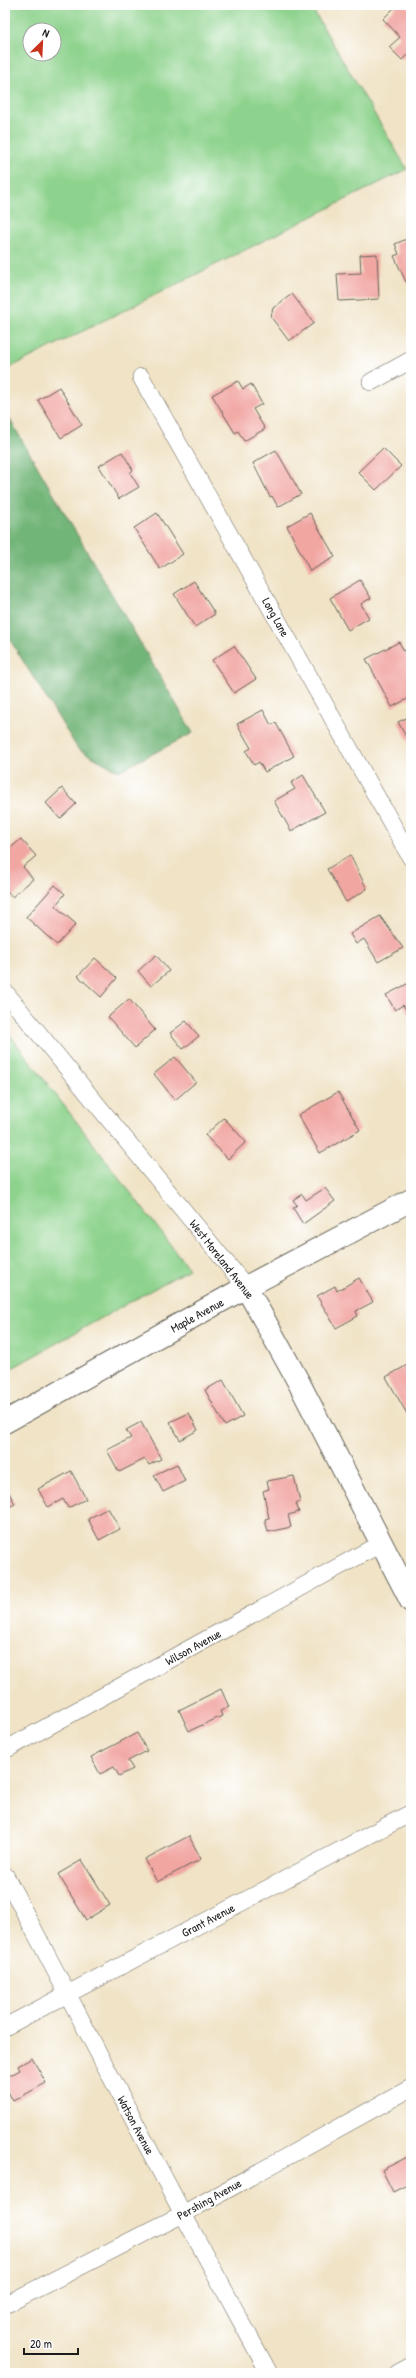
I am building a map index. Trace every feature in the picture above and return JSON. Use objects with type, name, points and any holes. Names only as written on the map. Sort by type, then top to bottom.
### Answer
[{"type":"street","points":[[371,382],[411,360]]},
{"type":"street","name":"Long Lane","points":[[140,377],[411,858]]},
{"type":"street","name":"West Moreland Avenue","points":[[5,992],[246,1287],[298,1381],[380,1544],[411,1601]]},
{"type":"street","name":"Maple Avenue","points":[[5,1422],[246,1287],[411,1200]]},
{"type":"street","name":"Wilson Avenue","points":[[5,1750],[380,1544]]},
{"type":"street","name":"Grant Avenue","points":[[5,2027],[411,1813]]},
{"type":"street","name":"Watson Avenue","points":[[5,1875],[183,2214],[270,2373]]},
{"type":"street","name":"Pershing Avenue","points":[[5,2305],[183,2214],[411,2088]]},
{"type":"street","points":[[398,2373],[411,2366]]},
{"type":"green space","points":[[5,5],[310,5],[407,169],[5,370]]},
{"type":"green space","points":[[5,411],[193,733],[119,771],[78,749],[5,632]]},
{"type":"green space","points":[[10,1035],[189,1269],[5,1372],[5,1039]]},
{"type":"building","points":[[397,5],[406,5],[411,10],[411,51],[402,60],[389,47],[400,37],[383,19]]},
{"type":"building","points":[[411,237],[411,279],[406,282],[394,256],[399,254],[395,244]]},
{"type":"building","points":[[377,254],[379,299],[339,301],[337,274],[361,273],[360,255]]},
{"type":"building","points":[[292,294],[314,323],[289,341],[271,317],[273,308]]},
{"type":"building","points":[[238,381],[243,389],[251,384],[262,404],[253,409],[265,429],[244,441],[238,431],[235,433],[212,395]]},
{"type":"building","points":[[59,387],[82,425],[61,438],[38,400]]},
{"type":"building","points":[[383,448],[401,466],[376,490],[358,472]]},
{"type":"building","points":[[276,450],[301,494],[278,507],[272,496],[270,497],[253,463]]},
{"type":"building","points":[[122,452],[133,470],[130,473],[139,487],[119,499],[99,466]]},
{"type":"building","points":[[157,513],[183,554],[160,569],[134,528]]},
{"type":"building","points":[[310,513],[335,557],[310,571],[287,526]]},
{"type":"building","points":[[360,580],[371,598],[361,604],[369,618],[348,630],[330,598]]},
{"type":"building","points":[[194,581],[215,614],[195,627],[174,594]]},
{"type":"building","points":[[399,642],[411,664],[411,697],[392,707],[366,659]]},
{"type":"building","points":[[234,646],[256,679],[234,693],[212,660]]},
{"type":"building","points":[[263,710],[271,725],[276,723],[294,756],[265,772],[259,762],[254,765],[246,751],[251,748],[237,724]]},
{"type":"building","points":[[411,716],[411,746],[398,722]]},
{"type":"building","points":[[303,775],[325,812],[291,831],[274,801],[295,789],[291,783]]},
{"type":"building","points":[[62,788],[76,804],[60,819],[46,803]]},
{"type":"building","points":[[21,839],[36,856],[23,867],[33,879],[12,897],[5,888],[5,853]]},
{"type":"building","points":[[350,855],[367,889],[346,902],[327,869]]},
{"type":"building","points":[[55,885],[65,894],[55,906],[76,924],[57,945],[26,917]]},
{"type":"building","points":[[380,916],[403,948],[378,962],[364,939],[356,944],[350,934]]},
{"type":"building","points":[[156,955],[169,971],[151,986],[138,971]]},
{"type":"building","points":[[95,958],[117,978],[101,997],[78,976]]},
{"type":"building","points":[[411,982],[411,1018],[403,1005],[395,1010],[386,995]]},
{"type":"building","points":[[129,999],[155,1030],[135,1048],[108,1017]]},
{"type":"building","points":[[186,1021],[199,1036],[183,1049],[170,1033]]},
{"type":"building","points":[[175,1057],[196,1082],[175,1100],[154,1074]]},
{"type":"building","points":[[338,1092],[360,1130],[320,1153],[298,1115]]},
{"type":"building","points":[[224,1118],[246,1142],[228,1159],[205,1135]]},
{"type":"building","points":[[325,1188],[335,1201],[303,1224],[293,1208],[297,1205],[293,1200],[302,1194],[306,1200]]},
{"type":"building","points":[[359,1278],[373,1302],[356,1311],[358,1316],[336,1328],[317,1296],[335,1286],[337,1291]]},
{"type":"building","points":[[411,1363],[411,1418],[410,1419],[386,1377]]},
{"type":"building","points":[[223,1380],[243,1416],[225,1426],[205,1390]]},
{"type":"building","points":[[189,1413],[198,1430],[180,1440],[170,1422]]},
{"type":"building","points":[[141,1422],[161,1459],[149,1465],[145,1459],[119,1472],[107,1450],[131,1438],[126,1430]]},
{"type":"building","points":[[177,1464],[185,1481],[163,1492],[154,1475]]},
{"type":"building","points":[[71,1471],[86,1499],[68,1508],[63,1499],[48,1507],[38,1489]]},
{"type":"building","points":[[294,1476],[300,1502],[296,1503],[299,1512],[288,1515],[291,1527],[268,1532],[265,1519],[269,1518],[263,1491],[269,1489],[267,1481]]},
{"type":"building","points":[[5,1485],[15,1504],[5,1509]]},
{"type":"building","points":[[108,1508],[120,1529],[99,1540],[88,1519]]},
{"type":"building","points":[[221,1689],[229,1707],[220,1711],[222,1716],[189,1731],[179,1710]]},
{"type":"building","points":[[137,1733],[147,1751],[128,1761],[133,1769],[119,1776],[114,1767],[100,1774],[91,1757]]},
{"type":"building","points":[[189,1836],[201,1859],[157,1882],[145,1859]]},
{"type":"building","points":[[82,1860],[110,1905],[86,1920],[58,1874]]},
{"type":"building","points":[[32,2058],[46,2083],[13,2101],[5,2086],[5,2078],[20,2070],[18,2066]]},
{"type":"building","points":[[411,2155],[411,2183],[393,2192],[382,2170]]}]
